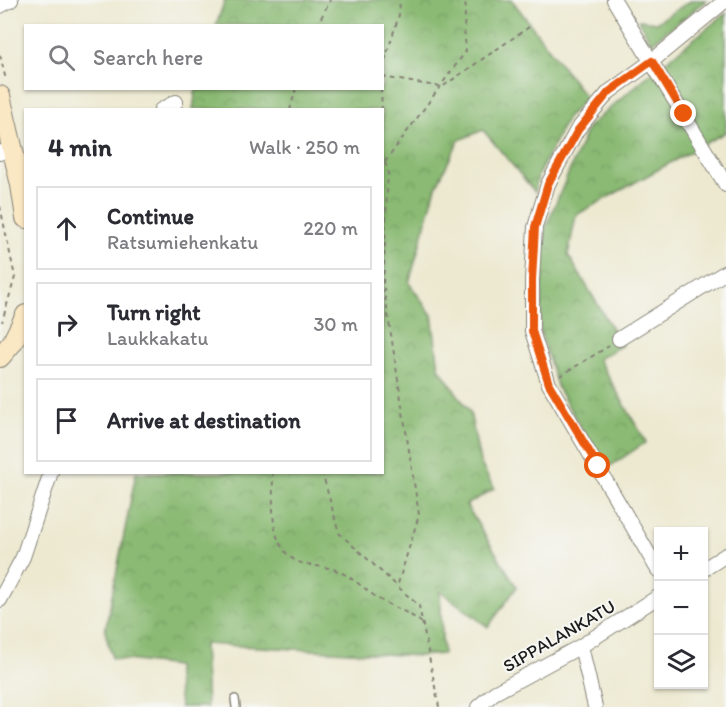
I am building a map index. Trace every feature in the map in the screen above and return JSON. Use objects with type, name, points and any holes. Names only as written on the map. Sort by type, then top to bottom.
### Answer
[{"type":"street","points":[[0,6],[11,0]]},
{"type":"street","points":[[614,0],[726,185]]},
{"type":"street","points":[[654,563],[549,384],[532,331],[535,227],[548,184],[578,130],[609,92],[652,61],[726,0]]},
{"type":"street","points":[[0,96],[6,151],[23,184]]},
{"type":"street","points":[[166,108],[176,102]]},
{"type":"street","points":[[619,339],[726,272]]},
{"type":"street","points":[[0,357],[12,343],[24,319]]},
{"type":"street","points":[[0,600],[23,557],[50,474]]},
{"type":"street","points":[[708,566],[726,555]]},
{"type":"street","name":"SIPPALANKATU","points":[[478,707],[494,693],[581,646],[654,600]]},
{"type":"street","points":[[581,646],[595,707]]},
{"type":"path","points":[[318,24],[330,0]]},
{"type":"path","points":[[384,63],[399,15],[400,0]]},
{"type":"path","points":[[384,261],[388,171],[385,162],[442,87],[466,51],[464,28],[466,0]]},
{"type":"path","points":[[384,77],[442,87],[530,27]]},
{"type":"path","points":[[291,108],[295,90]]},
{"type":"path","points":[[381,90],[382,108]]},
{"type":"path","points":[[0,206],[15,277],[1,326]]},
{"type":"path","points":[[384,289],[419,515],[397,587]]},
{"type":"path","points":[[549,384],[619,339]]},
{"type":"path","points":[[272,474],[274,524],[284,550],[303,565],[328,567],[340,572],[380,599],[410,614],[422,623]]},
{"type":"path","points":[[323,474],[339,533],[419,606],[439,707]]},
{"type":"green space","points":[[225,0],[512,0],[586,98],[567,118],[538,175],[535,192],[483,130],[459,140],[436,187],[409,283],[432,315],[439,368],[470,412],[480,462],[494,489],[466,505],[517,587],[488,627],[440,591],[443,654],[419,656],[204,644],[207,707],[180,707],[176,666],[112,658],[105,631],[136,474],[384,474],[384,108],[193,108],[196,90],[384,90],[384,24],[216,24]]},
{"type":"green space","points":[[692,0],[707,0],[651,43],[639,20],[657,22]]},
{"type":"green space","points":[[726,13],[726,132],[576,215],[568,255],[622,345],[598,359],[646,442],[606,469],[558,389],[540,331],[545,229],[588,127]]},
{"type":"route","points":[[598,466],[549,384],[532,331],[535,227],[548,184],[578,130],[609,92],[652,61],[684,114]]}]
